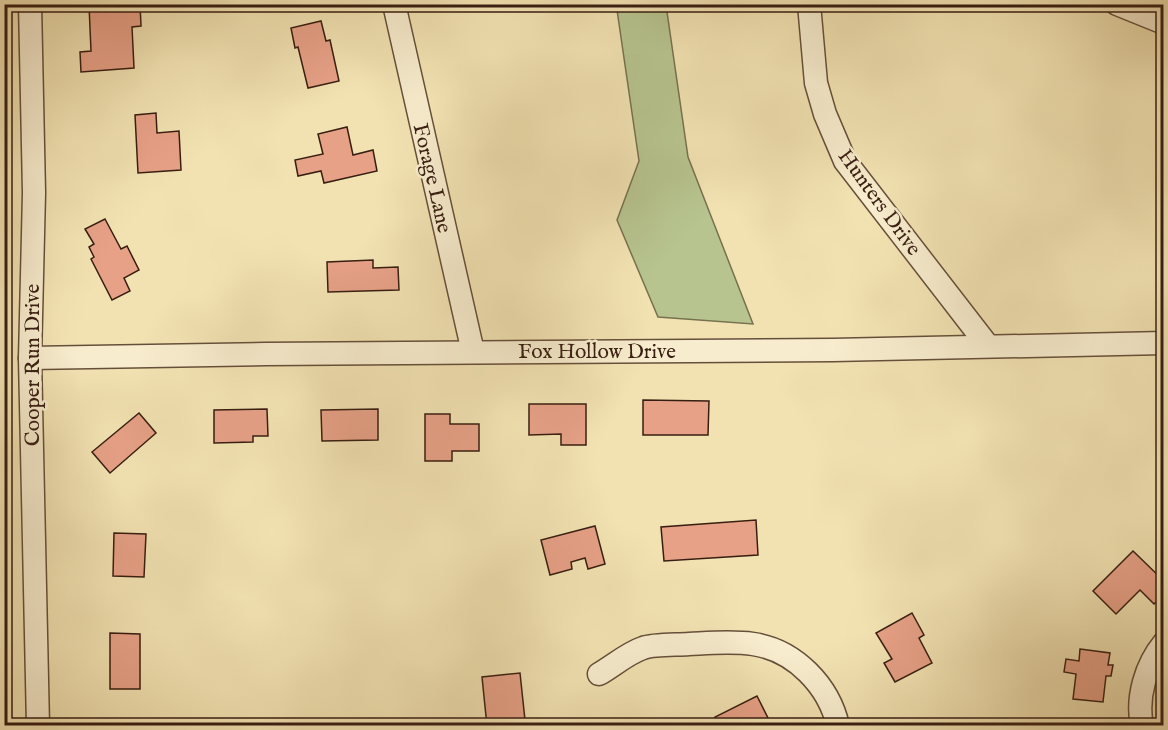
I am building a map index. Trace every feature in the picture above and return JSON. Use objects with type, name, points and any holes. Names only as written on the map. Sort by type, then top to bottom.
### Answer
[{"type":"street","name":"Cooper Run Drive","points":[[30,4],[34,193],[30,358],[38,726]]},
{"type":"street","name":"Forage Lane","points":[[394,4],[473,352]]},
{"type":"street","name":"Hunters Drive","points":[[809,4],[816,83],[825,114],[845,161],[988,346]]},
{"type":"street","points":[[1117,4],[1164,22]]},
{"type":"street","name":"Fox Hollow Drive","points":[[30,358],[833,350],[1164,343]]},
{"type":"street","points":[[599,674],[643,647],[713,642],[753,644],[775,650],[805,669],[831,703],[838,726]]},
{"type":"street","points":[[1142,726],[1141,702],[1146,676],[1152,660],[1164,643]]},
{"type":"green space","points":[[613,5],[666,5],[688,157],[753,324],[658,317],[617,220],[639,161],[617,10]]},
{"type":"building","points":[[140,4],[141,26],[132,27],[134,68],[81,72],[80,52],[91,51],[89,5]]},
{"type":"building","points":[[321,21],[326,41],[330,40],[339,81],[308,88],[291,28]]},
{"type":"building","points":[[156,113],[157,133],[179,131],[181,170],[138,173],[135,115]]},
{"type":"building","points":[[347,127],[353,155],[373,150],[377,171],[324,183],[321,171],[298,176],[295,160],[323,154],[318,134]]},
{"type":"building","points":[[105,219],[121,249],[127,246],[139,270],[124,278],[130,291],[112,300],[91,259],[94,257],[89,247],[94,244],[85,229]]},
{"type":"building","points":[[373,260],[373,268],[398,267],[399,290],[328,292],[327,262]]},
{"type":"building","points":[[643,400],[709,401],[708,435],[643,435]]},
{"type":"building","points":[[529,404],[586,404],[586,445],[561,445],[561,434],[529,435]]},
{"type":"building","points":[[267,409],[268,436],[253,436],[253,442],[214,443],[214,410]]},
{"type":"building","points":[[378,409],[378,440],[322,441],[321,410]]},
{"type":"building","points":[[139,413],[156,433],[110,473],[92,452]]},
{"type":"building","points":[[425,414],[450,414],[450,424],[479,424],[479,451],[452,451],[452,461],[425,461]]},
{"type":"building","points":[[756,520],[758,555],[664,561],[661,527]]},
{"type":"building","points":[[595,526],[605,564],[588,569],[585,558],[571,562],[572,569],[550,575],[541,540]]},
{"type":"building","points":[[114,533],[146,534],[144,577],[113,576]]},
{"type":"building","points":[[1133,551],[1164,581],[1164,594],[1154,604],[1140,590],[1116,614],[1093,591]]},
{"type":"building","points":[[912,613],[924,635],[919,638],[932,663],[895,682],[884,663],[892,659],[876,633]]},
{"type":"building","points":[[110,633],[140,634],[140,689],[110,689]]},
{"type":"building","points":[[1080,649],[1110,653],[1108,665],[1113,665],[1111,676],[1106,676],[1103,702],[1073,699],[1076,674],[1064,672],[1066,659],[1079,661]]},
{"type":"building","points":[[520,673],[525,720],[538,719],[538,726],[487,726],[482,677]]},
{"type":"building","points":[[757,696],[772,726],[719,726],[715,717]]}]
